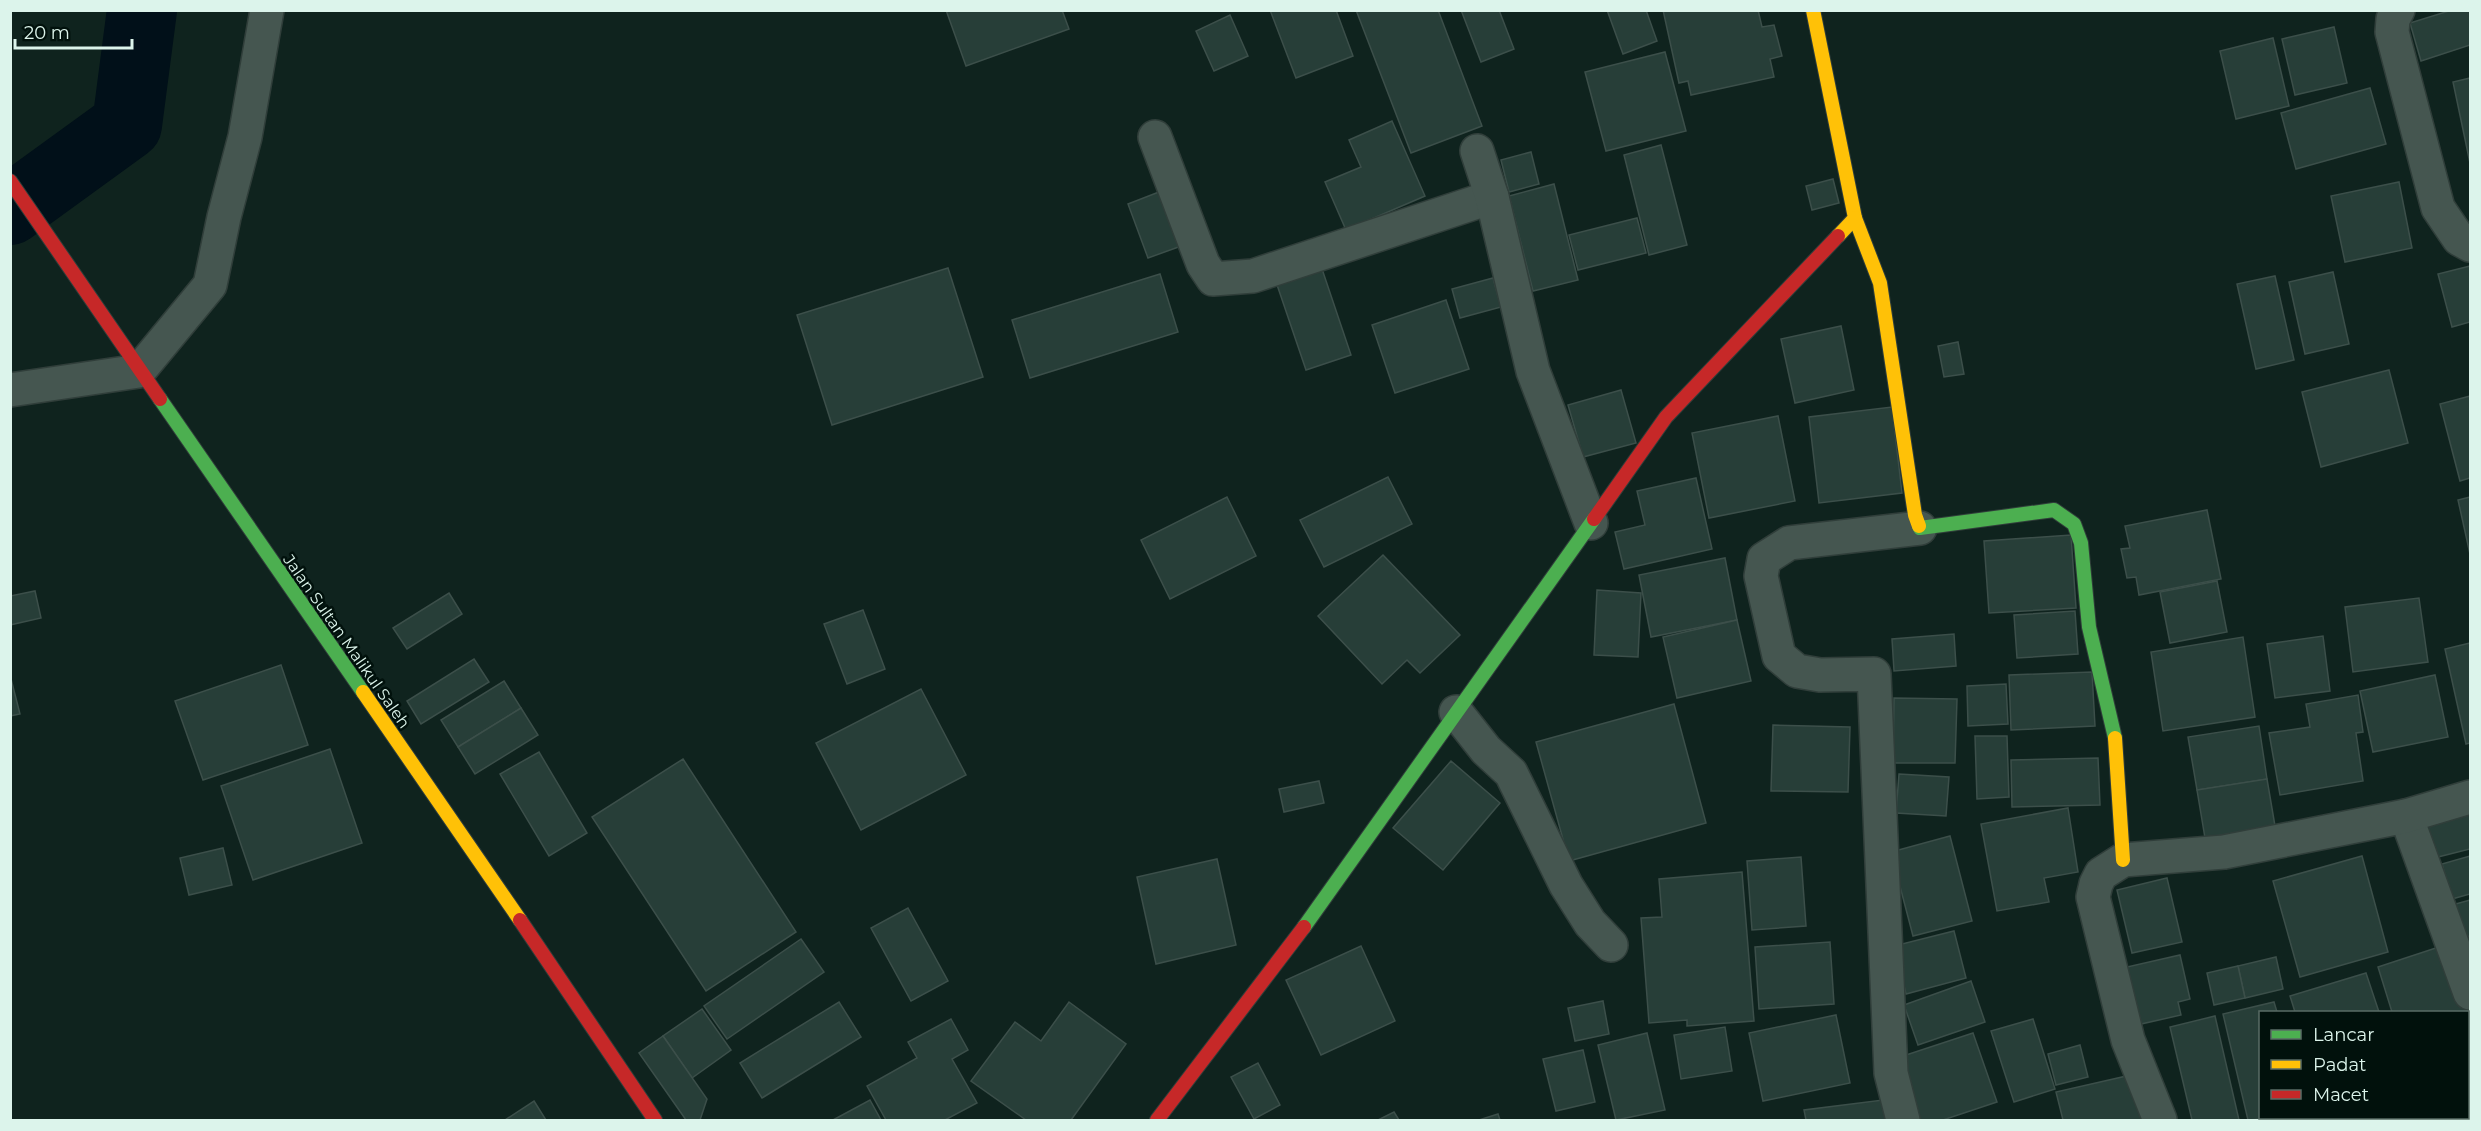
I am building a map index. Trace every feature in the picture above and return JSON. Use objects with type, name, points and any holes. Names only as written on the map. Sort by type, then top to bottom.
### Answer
[{"type":"street","points":[[10,390],[139,371],[210,285],[224,217],[245,137],[267,10]]},
{"type":"street","points":[[1814,10],[1855,218],[1880,283],[1915,515],[1920,528]]},
{"type":"street","points":[[2398,10],[2393,19],[2392,32],[2438,208],[2459,239],[2470,244]]},
{"type":"street","points":[[1155,137],[1203,264],[1213,279],[1253,276],[1492,198]]},
{"type":"street","points":[[1477,151],[1492,198],[1533,371],[1591,523]]},
{"type":"street","name":"Jalan Sultan Malikul Saleh","points":[[10,181],[533,939],[655,1120]]},
{"type":"street","points":[[1157,1120],[1275,968],[1666,417],[1855,218]]},
{"type":"street","points":[[1903,1120],[1891,1073],[1874,674],[1820,675],[1797,671],[1779,656],[1761,576],[1764,559],[1789,543],[2054,510],[2074,524],[2081,543],[2089,627],[2116,742],[2123,860]]},
{"type":"street","points":[[1456,712],[1486,750],[1511,773],[1566,885],[1590,922],[1611,945]]},
{"type":"street","points":[[2160,1120],[2128,1040],[2093,897],[2101,874],[2123,860],[2224,852],[2406,816],[2470,797]]},
{"type":"street","points":[[2406,816],[2470,993]]},
{"type":"building","points":[[946,10],[1062,10],[1069,29],[966,66]]},
{"type":"building","points":[[1270,10],[1336,10],[1353,56],[1296,78]]},
{"type":"building","points":[[1356,10],[1438,10],[1482,126],[1411,153]]},
{"type":"building","points":[[1461,10],[1499,10],[1514,49],[1481,62]]},
{"type":"building","points":[[1607,10],[1646,10],[1657,41],[1623,54]]},
{"type":"building","points":[[1663,10],[1758,10],[1762,27],[1774,25],[1782,56],[1770,59],[1774,77],[1691,95],[1688,81],[1679,83]]},
{"type":"building","points":[[2452,10],[2470,10],[2470,45],[2421,61],[2410,23]]},
{"type":"building","points":[[1230,15],[1248,56],[1214,71],[1196,31]]},
{"type":"building","points":[[2334,27],[2347,83],[2295,95],[2282,39]]},
{"type":"building","points":[[2273,38],[2289,106],[2236,119],[2220,51]]},
{"type":"building","points":[[1665,52],[1686,131],[1606,151],[1585,72]]},
{"type":"building","points":[[2470,78],[2470,163],[2453,82]]},
{"type":"building","points":[[2370,88],[2386,144],[2296,169],[2281,113]]},
{"type":"building","points":[[1392,121],[1425,196],[1346,230],[1325,182],[1361,167],[1349,140]]},
{"type":"building","points":[[1661,145],[1687,245],[1649,255],[1624,155]]},
{"type":"building","points":[[1531,152],[1539,184],[1509,192],[1501,160]]},
{"type":"building","points":[[1833,179],[1839,203],[1812,210],[1806,186]]},
{"type":"building","points":[[2399,182],[2412,248],[2345,262],[2331,196]]},
{"type":"building","points":[[1554,184],[1578,280],[1533,291],[1509,196]]},
{"type":"building","points":[[1164,190],[1184,245],[1148,258],[1128,204]]},
{"type":"building","points":[[1637,218],[1646,253],[1578,270],[1569,235]]},
{"type":"building","points":[[1319,260],[1351,355],[1306,370],[1274,276]]},
{"type":"building","points":[[2470,266],[2470,322],[2452,327],[2438,274]]},
{"type":"building","points":[[948,268],[983,377],[832,425],[797,315]]},
{"type":"building","points":[[2333,272],[2349,344],[2305,354],[2289,282]]},
{"type":"building","points":[[1160,274],[1178,332],[1030,378],[1012,320]]},
{"type":"building","points":[[2275,276],[2294,360],[2256,369],[2237,284]]},
{"type":"building","points":[[1493,278],[1501,307],[1460,318],[1452,289]]},
{"type":"building","points":[[1446,300],[1469,369],[1395,393],[1372,325]]},
{"type":"building","points":[[1841,326],[1854,390],[1795,403],[1781,339]]},
{"type":"building","points":[[1958,342],[1964,374],[1944,377],[1938,346]]},
{"type":"building","points":[[2389,370],[2408,443],[2321,467],[2302,392]]},
{"type":"building","points":[[1621,390],[1636,443],[1583,457],[1568,405]]},
{"type":"building","points":[[2470,396],[2470,478],[2460,481],[2440,404]]},
{"type":"building","points":[[1892,407],[1902,493],[1819,503],[1809,417]]},
{"type":"building","points":[[1778,416],[1795,501],[1709,518],[1692,433]]},
{"type":"building","points":[[1388,477],[1412,524],[1324,567],[1300,520]]},
{"type":"building","points":[[1696,478],[1712,549],[1624,569],[1615,532],[1645,525],[1637,491]]},
{"type":"building","points":[[1227,497],[1256,556],[1170,599],[1141,540]]},
{"type":"building","points":[[2470,497],[2470,554],[2458,500]]},
{"type":"building","points":[[2207,510],[2221,579],[2139,595],[2136,577],[2127,578],[2121,549],[2130,548],[2125,526]]},
{"type":"building","points":[[2071,535],[2076,608],[1989,613],[1984,541]]},
{"type":"building","points":[[1383,555],[1460,635],[1420,673],[1407,660],[1382,684],[1318,616]]},
{"type":"building","points":[[1725,558],[1737,620],[1651,637],[1639,575]]},
{"type":"building","points":[[2217,581],[2227,632],[2170,643],[2160,592]]},
{"type":"building","points":[[1597,590],[1641,593],[1638,657],[1594,655]]},
{"type":"building","points":[[35,591],[41,618],[10,625],[10,596]]},
{"type":"building","points":[[449,593],[462,614],[407,649],[393,628]]},
{"type":"building","points":[[2419,598],[2428,662],[2353,672],[2345,607]]},
{"type":"building","points":[[863,610],[885,669],[847,684],[824,624]]},
{"type":"building","points":[[2075,611],[2078,654],[2017,658],[2014,615]]},
{"type":"building","points":[[1737,620],[1751,681],[1677,698],[1663,637]]},
{"type":"building","points":[[1954,634],[1956,666],[1894,671],[1892,639]]},
{"type":"building","points":[[2323,636],[2330,691],[2275,698],[2267,644]]},
{"type":"building","points":[[2243,637],[2255,717],[2163,731],[2151,652]]},
{"type":"building","points":[[2470,643],[2470,743],[2466,744],[2445,649]]},
{"type":"building","points":[[474,659],[489,682],[421,724],[407,701]]},
{"type":"building","points":[[281,665],[308,745],[203,780],[175,701]]},
{"type":"building","points":[[2092,672],[2095,726],[2011,730],[2009,675]]},
{"type":"building","points":[[10,675],[20,714],[10,716]]},
{"type":"building","points":[[2435,675],[2448,737],[2373,752],[2360,691]]},
{"type":"building","points":[[504,681],[521,708],[458,747],[441,720]]},
{"type":"building","points":[[2006,684],[2008,724],[1968,726],[1967,686]]},
{"type":"building","points":[[921,689],[966,775],[861,830],[816,743]]},
{"type":"building","points":[[2358,695],[2363,732],[2356,733],[2363,781],[2280,795],[2269,733],[2310,727],[2306,704]]},
{"type":"building","points":[[1894,698],[1957,699],[1955,763],[1893,763]]},
{"type":"building","points":[[1674,704],[1706,823],[1569,861],[1536,742]]},
{"type":"building","points":[[521,708],[538,735],[475,774],[458,747]]},
{"type":"building","points":[[1773,725],[1850,727],[1848,792],[1771,791]]},
{"type":"building","points":[[2259,726],[2267,779],[2197,790],[2188,737]]},
{"type":"building","points":[[1975,736],[2007,736],[2009,797],[1977,799]]},
{"type":"building","points":[[330,749],[362,843],[253,880],[221,786]]},
{"type":"building","points":[[539,752],[587,833],[549,856],[500,774]]},
{"type":"building","points":[[2098,758],[2100,805],[2012,807],[2011,760]]},
{"type":"building","points":[[683,759],[796,932],[706,991],[592,817]]},
{"type":"building","points":[[1451,761],[1500,803],[1443,870],[1393,828]]},
{"type":"building","points":[[1899,774],[1949,777],[1946,816],[1896,813]]},
{"type":"building","points":[[2267,779],[2275,826],[2205,838],[2197,790]]},
{"type":"building","points":[[1319,781],[1324,803],[1284,812],[1279,789]]},
{"type":"building","points":[[2068,808],[2078,872],[2044,878],[2049,902],[1997,911],[1981,824]]},
{"type":"building","points":[[2470,809],[2470,849],[2434,858],[2425,821]]},
{"type":"building","points":[[1950,836],[1972,921],[1913,936],[1891,852]]},
{"type":"building","points":[[223,848],[232,885],[189,895],[180,858]]},
{"type":"building","points":[[2362,856],[2388,952],[2300,977],[2273,881]]},
{"type":"building","points":[[2470,856],[2470,894],[2452,899],[2442,864]]},
{"type":"building","points":[[1801,857],[1806,926],[1752,930],[1747,861]]},
{"type":"building","points":[[1217,859],[1236,945],[1156,964],[1137,877]]},
{"type":"building","points":[[1742,872],[1754,1021],[1687,1026],[1687,1020],[1649,1023],[1641,918],[1662,917],[1659,879]]},
{"type":"building","points":[[2167,878],[2182,942],[2132,953],[2117,890]]},
{"type":"building","points":[[2470,900],[2470,936],[2461,939],[2452,905]]},
{"type":"building","points":[[908,908],[948,981],[911,1001],[871,928]]},
{"type":"building","points":[[1954,931],[1966,978],[1906,994],[1894,946]]},
{"type":"building","points":[[801,939],[824,972],[727,1039],[704,1006]]},
{"type":"building","points":[[1830,942],[1834,1004],[1759,1009],[1755,947]]},
{"type":"building","points":[[2448,944],[2469,1011],[2392,1011],[2378,967]]},
{"type":"building","points":[[1361,946],[1395,1021],[1321,1055],[1286,980]]},
{"type":"building","points":[[2180,955],[2190,999],[2178,1002],[2181,1015],[2141,1024],[2127,967]]},
{"type":"building","points":[[2276,957],[2283,989],[2245,998],[2238,966]]},
{"type":"building","points":[[2238,966],[2245,998],[2214,1005],[2207,973]]},
{"type":"building","points":[[2366,973],[2379,1011],[2295,1011],[2290,996]]},
{"type":"building","points":[[1971,981],[1985,1022],[1918,1045],[1904,1005]]},
{"type":"building","points":[[1603,1001],[1609,1034],[1575,1041],[1568,1008]]},
{"type":"building","points":[[839,1002],[861,1037],[762,1098],[740,1063]]},
{"type":"building","points":[[1069,1002],[1126,1044],[1071,1120],[1026,1120],[971,1081],[1015,1022],[1041,1041]]},
{"type":"building","points":[[2274,1002],[2277,1011],[2259,1011],[2259,1119],[2262,1119],[2248,1120],[2223,1014]]},
{"type":"building","points":[[702,1009],[731,1050],[692,1078],[663,1036]]},
{"type":"building","points":[[2469,1012],[2470,1015],[2469,1074]]},
{"type":"building","points":[[1836,1015],[1850,1083],[1763,1101],[1749,1033]]},
{"type":"building","points":[[2215,1016],[2239,1120],[2192,1120],[2170,1027]]},
{"type":"building","points":[[951,1019],[968,1050],[952,1059],[977,1103],[945,1120],[886,1120],[867,1086],[917,1058],[908,1042]]},
{"type":"building","points":[[2033,1019],[2055,1089],[2014,1102],[1991,1031]]},
{"type":"building","points":[[1725,1027],[1732,1071],[1681,1079],[1674,1035]]},
{"type":"building","points":[[1647,1033],[1665,1110],[1616,1120],[1598,1045]]},
{"type":"building","points":[[1973,1033],[1997,1102],[1943,1120],[1918,1120],[1897,1058]]},
{"type":"building","points":[[663,1036],[707,1099],[700,1120],[686,1120],[639,1053]]},
{"type":"building","points":[[2080,1045],[2088,1077],[2056,1085],[2048,1054]]},
{"type":"building","points":[[1583,1050],[1595,1102],[1556,1111],[1543,1059]]},
{"type":"building","points":[[1258,1063],[1280,1105],[1254,1119],[1231,1077]]},
{"type":"building","points":[[2131,1075],[2142,1120],[2063,1120],[2056,1092]]},
{"type":"building","points":[[870,1100],[881,1120],[833,1120]]},
{"type":"building","points":[[1883,1100],[1886,1120],[1806,1120],[1804,1110]]},
{"type":"building","points":[[534,1101],[546,1120],[505,1120]]},
{"type":"building","points":[[1394,1112],[1399,1120],[1378,1120]]},
{"type":"building","points":[[1498,1114],[1500,1120],[1479,1120]]},
{"type":"waterway","points":[[10,210],[127,125],[142,10]]},
{"type":"traffic: fast","points":[[160,399],[363,692]]},
{"type":"traffic: fast","points":[[1919,526],[1920,528],[2054,510],[2074,524],[2081,543],[2089,627],[2115,738]]},
{"type":"traffic: fast","points":[[1304,927],[1594,519]]},
{"type":"traffic: slow","points":[[1813,10],[1855,218],[1838,236]]},
{"type":"traffic: slow","points":[[1855,218],[1880,283],[1915,515],[1919,526]]},
{"type":"traffic: slow","points":[[363,692],[520,920]]},
{"type":"traffic: slow","points":[[2115,738],[2123,860]]},
{"type":"traffic: jam","points":[[10,181],[160,399]]},
{"type":"traffic: jam","points":[[1594,519],[1666,417],[1838,236]]},
{"type":"traffic: jam","points":[[520,920],[655,1120]]},
{"type":"traffic: jam","points":[[1157,1120],[1304,927]]}]
